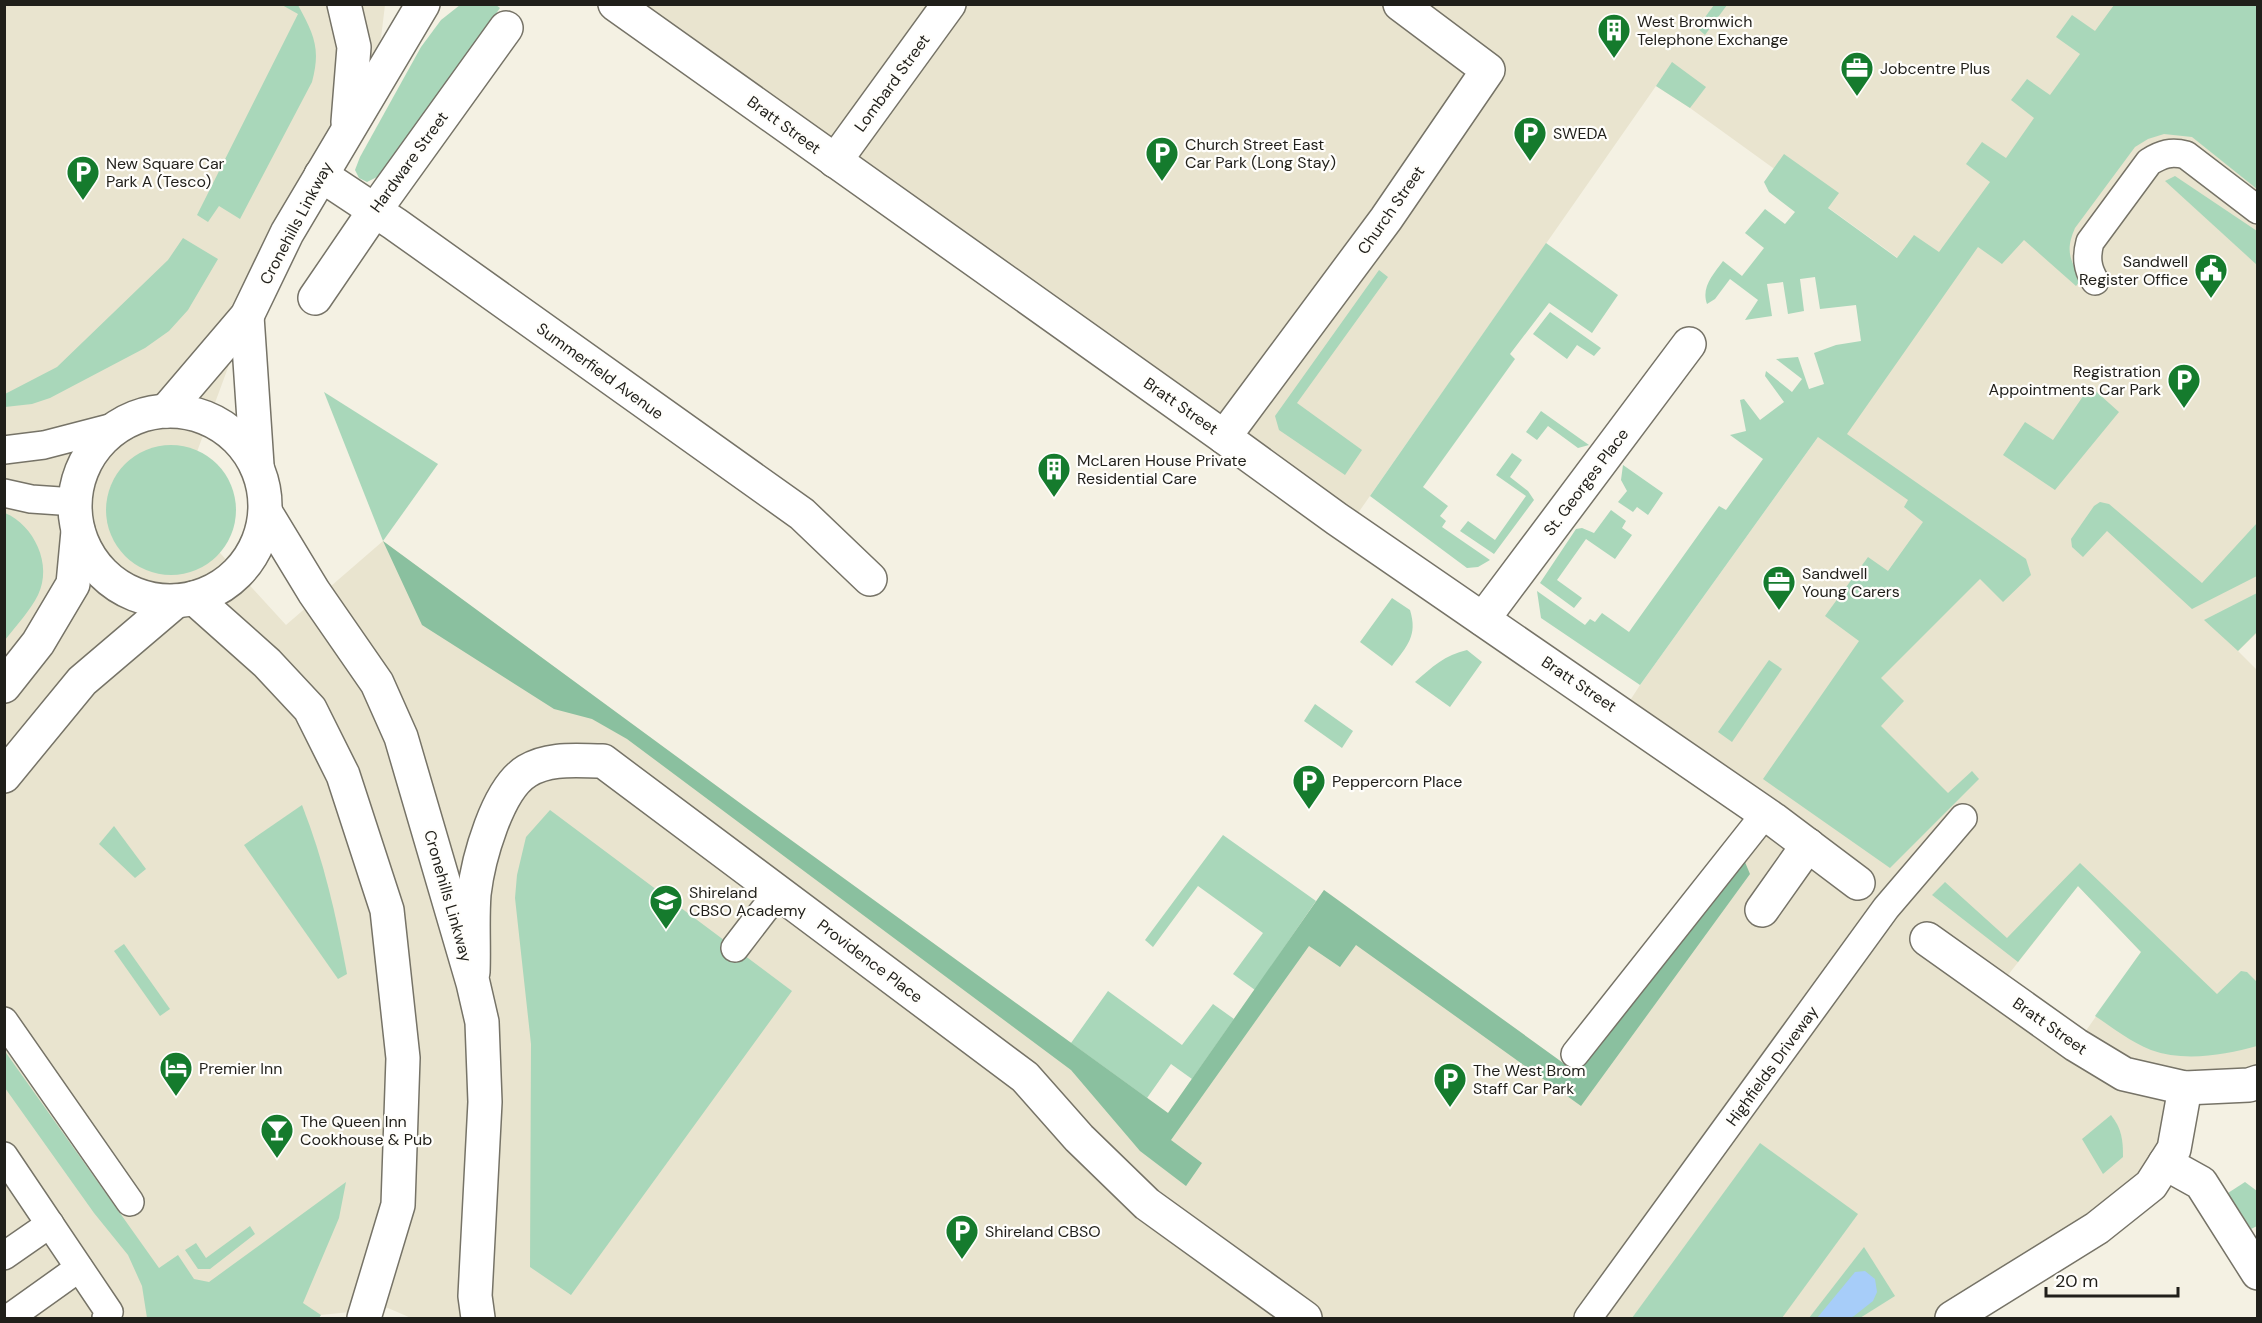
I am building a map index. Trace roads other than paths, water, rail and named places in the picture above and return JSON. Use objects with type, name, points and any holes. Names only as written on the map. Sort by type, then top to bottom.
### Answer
[{"type":"street","name":"Cronehills Linkway","points":[[344,4],[354,47],[347,130]]},
{"type":"street","name":"Cronehills Linkway","points":[[166,411],[247,316],[287,233],[423,4]]},
{"type":"street","name":"Bratt Street","points":[[615,4],[1224,436],[1337,519],[1766,814],[1858,884]]},
{"type":"street","name":"Lombard Street","points":[[835,161],[950,4]]},
{"type":"street","name":"Church Street","points":[[1224,436],[1386,219],[1488,70],[1400,4]]},
{"type":"street","name":"Hardware Street","points":[[315,298],[375,210],[506,28]]},
{"type":"street","name":"Summerfield Avenue","points":[[321,175],[375,210],[802,514],[870,579]]},
{"type":"street","name":"Cronehills Linkway","points":[[247,316],[256,465]]},
{"type":"street","name":"St. Georges Place","points":[[1483,619],[1689,344]]},
{"type":"street","name":"Cronehills Linkway","points":[[4,686],[38,643],[73,584],[76,516],[82,470],[94,449],[103,438],[121,425],[141,416],[166,411],[188,412],[210,420],[228,430],[243,444],[262,479],[266,513],[260,537],[241,569],[223,585],[185,600]]},
{"type":"street","name":"Cronehills Linkway","points":[[266,513],[314,592],[377,683],[401,737],[473,983],[482,1022],[486,1102],[475,1296],[478,1318]]},
{"type":"street","points":[[76,516],[87,552],[99,569],[114,583],[131,593],[150,599],[185,600],[267,663],[310,709],[343,775],[387,910],[403,1058],[398,1205],[364,1318]]},
{"type":"street","points":[[4,776],[82,681],[185,600]]},
{"type":"street","name":"Providence Place","points":[[473,983],[474,894],[485,842],[503,798],[526,771],[553,761],[603,760],[1025,1077],[1079,1138],[1147,1204],[1305,1318]]},
{"type":"street","points":[[1762,910],[1808,845]]},
{"type":"street","name":"Bratt Street","points":[[1927,939],[2076,1045],[2124,1074],[2185,1088],[2249,1085],[2258,1082]]},
{"type":"street","points":[[1955,1318],[2097,1228],[2151,1185],[2174,1149],[2185,1088]]},
{"type":"street","points":[[2165,1163],[2201,1183],[2258,1273]]},
{"type":"lane","points":[[2095,281],[2088,270],[2086,254],[2090,242],[2149,162],[2159,156],[2172,151],[2186,155],[2258,210]]},
{"type":"lane","points":[[4,450],[44,445],[121,425]]},
{"type":"lane","points":[[4,494],[31,499],[76,516]]},
{"type":"lane","points":[[1575,1054],[1766,814]]},
{"type":"lane","name":"Highfields Driveway","points":[[1588,1318],[1886,908],[1963,818]]},
{"type":"lane","points":[[735,948],[778,892]]},
{"type":"lane","points":[[4,1022],[130,1202]]},
{"type":"lane","points":[[9,1172],[50,1224],[109,1312],[106,1318]]},
{"type":"lane","points":[[4,1256],[50,1224]]},
{"type":"lane","points":[[9,1318],[79,1268]]},
{"type":"water","points":[[1865,1271],[1875,1279],[1877,1292],[1873,1301],[1850,1318],[1817,1318],[1855,1272]]},
{"type":"place","name":"West Bromwich Telephone Exchange","points":[[1614,59]]},
{"type":"place","name":"Jobcentre Plus","points":[[1857,97]]},
{"type":"place","name":"SWEDA","points":[[1530,162]]},
{"type":"place","name":"Church Street East Car Park (Long Stay)","points":[[1162,182]]},
{"type":"place","name":"New Square Car Park A (Tesco)","points":[[83,201]]},
{"type":"place","name":"Sandwell Register Office","points":[[2211,299]]},
{"type":"place","name":"Registration Appointments Car Park","points":[[2184,409]]},
{"type":"place","name":"McLaren House Private Residential Care","points":[[1054,498]]},
{"type":"place","name":"Sandwell Young Carers","points":[[1779,611]]},
{"type":"place","name":"Peppercorn Place","points":[[1309,810]]},
{"type":"place","name":"Shireland CBSO Academy","points":[[666,930]]},
{"type":"place","name":"Premier Inn","points":[[176,1097]]},
{"type":"place","name":"The West Brom Staff Car Park","points":[[1450,1108]]},
{"type":"place","name":"The Queen Inn Cookhouse & Pub","points":[[277,1159]]},
{"type":"place","name":"Shireland CBSO","points":[[962,1260]]}]
